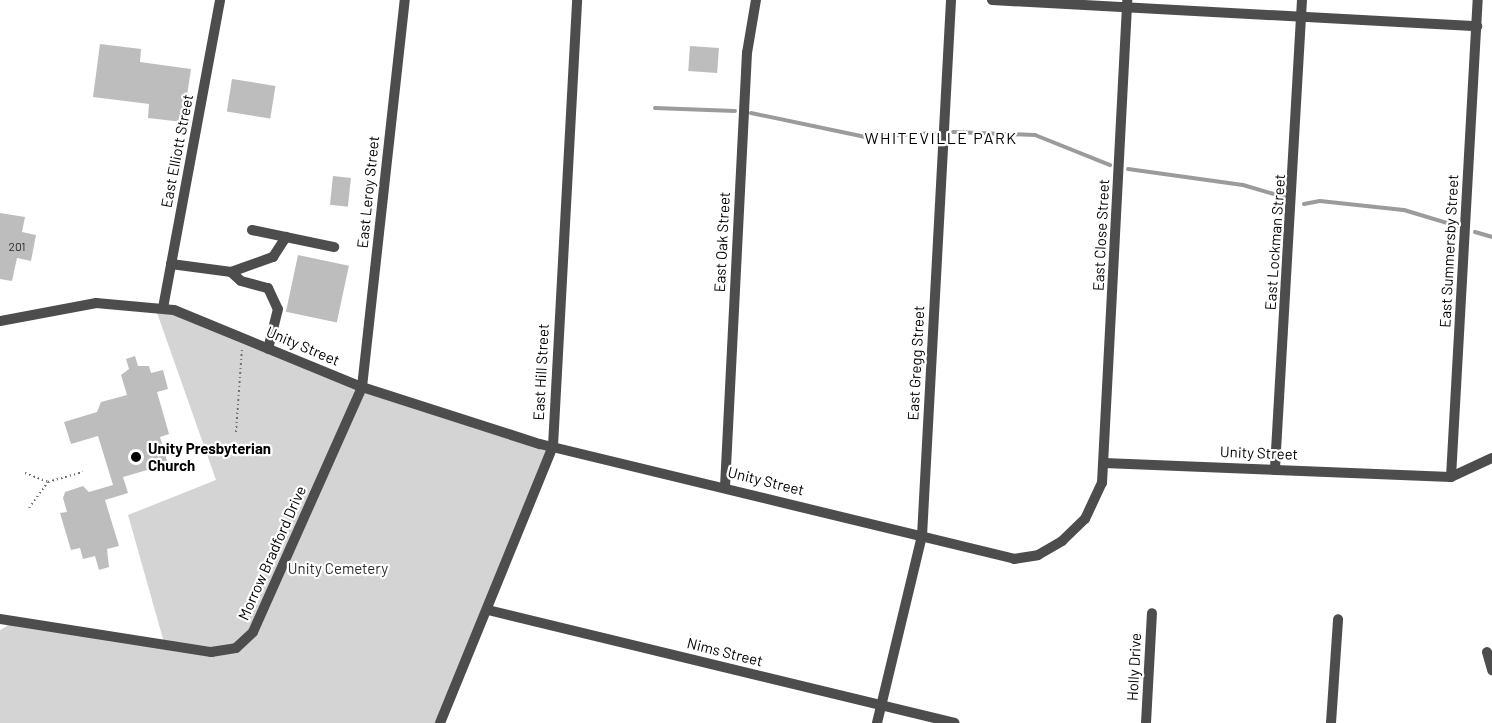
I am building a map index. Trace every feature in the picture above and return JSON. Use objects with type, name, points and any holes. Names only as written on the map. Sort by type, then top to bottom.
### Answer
[{"type":"street","name":"East Elliott Street","points":[[163,308],[220,0]]},
{"type":"street","name":"East Leroy Street","points":[[362,387],[405,0]]},
{"type":"street","name":"East Hill Street","points":[[440,723],[553,446],[577,0]]},
{"type":"street","name":"East Oak Street","points":[[725,487],[747,53],[756,0]]},
{"type":"street","name":"East Gregg Street","points":[[877,723],[922,536],[951,0]]},
{"type":"street","points":[[992,0],[1127,4],[1301,17],[1477,26]]},
{"type":"street","name":"East Lockman Street","points":[[1275,468],[1302,0]]},
{"type":"street","name":"East Summersby Street","points":[[1451,477],[1478,0]]},
{"type":"street","name":"East Close Street","points":[[1104,463],[1127,4]]},
{"type":"street","points":[[252,230],[334,247]]},
{"type":"street","points":[[171,264],[231,272],[273,257],[286,237]]},
{"type":"street","points":[[231,272],[241,281],[274,293],[278,309],[268,349]]},
{"type":"street","name":"Unity Street","points":[[0,321],[88,304],[163,308],[201,318],[268,349],[362,387],[553,446],[1014,559],[1038,555],[1062,541],[1084,519],[1102,483],[1104,463],[1275,468],[1451,477],[1492,458]]},
{"type":"street","name":"Morrow Bradford Drive","points":[[0,628],[6,620],[196,650],[236,648],[260,620],[362,387]]},
{"type":"street","name":"Nims Street","points":[[488,609],[955,723]]},
{"type":"street","name":"Holly Drive","points":[[1146,723],[1152,613]]},
{"type":"street","points":[[1331,723],[1338,619]]},
{"type":"street","points":[[1486,652],[1492,670]]},
{"type":"path","points":[[236,432],[243,337]]},
{"type":"path","points":[[25,473],[48,482],[83,472]]},
{"type":"path","points":[[30,508],[48,482]]},
{"type":"green space","name":"Unity Cemetery","points":[[156,310],[173,312],[295,363],[550,448],[438,723],[0,723],[0,630],[12,623],[165,646],[128,515],[216,480]]},
{"type":"building","points":[[100,44],[141,49],[140,62],[191,69],[183,122],[148,118],[149,104],[93,97]]},
{"type":"building","points":[[690,46],[719,48],[717,73],[688,71]]},
{"type":"building","points":[[232,79],[275,86],[270,118],[227,112]]},
{"type":"building","points":[[333,176],[351,178],[348,207],[330,205]]},
{"type":"building","points":[[0,213],[25,217],[22,232],[36,235],[31,261],[17,258],[12,281],[0,279]]},
{"type":"building","points":[[298,255],[349,266],[337,323],[286,312]]},
{"type":"building","name":"Unity Presbyterian Church","points":[[135,356],[138,366],[149,366],[151,373],[163,370],[168,389],[157,392],[169,434],[160,437],[168,464],[123,477],[128,493],[105,500],[119,546],[107,549],[109,567],[99,570],[95,556],[83,559],[80,548],[71,550],[60,513],[67,512],[63,498],[65,492],[83,486],[89,492],[113,485],[98,436],[71,444],[64,422],[97,412],[101,402],[127,395],[121,375],[129,369],[126,359]]},
{"type":"waterway","points":[[655,108],[735,111]]},
{"type":"waterway","points":[[751,113],[866,137],[934,133]]},
{"type":"waterway","points":[[953,132],[1035,135],[1110,165]]},
{"type":"waterway","points":[[1128,169],[1243,185],[1284,197]]},
{"type":"waterway","points":[[1304,204],[1320,201],[1404,210],[1457,226]]},
{"type":"waterway","points":[[1475,232],[1492,237]]},
{"type":"place","name":"Unity Presbyterian Church","points":[[136,457]]},
{"type":"district","name":"WHITEVILLE PARK","points":[[941,138]]}]
